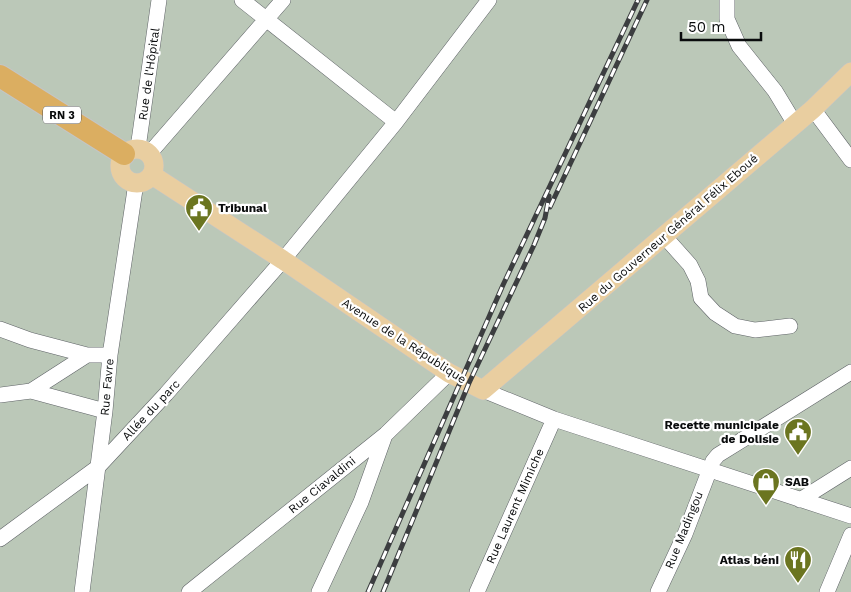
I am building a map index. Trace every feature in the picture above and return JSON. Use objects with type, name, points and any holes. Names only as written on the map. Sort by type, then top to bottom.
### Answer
[{"type":"highway","name":"RN 3","points":[[0,76],[137,152]]},
{"type":"main road","name":"Rue du Gouverneur Général Félix Eboué","points":[[483,390],[813,109],[851,72]]},
{"type":"main road","points":[[137,152],[154,164],[144,179],[128,181],[122,176],[120,161],[137,152]]},
{"type":"main road","name":"Avenue de la République","points":[[144,179],[283,260],[449,373],[483,390]]},
{"type":"street","name":"Rue de l'Hôpital","points":[[137,152],[159,0]]},
{"type":"street","points":[[242,0],[396,122]]},
{"type":"street","points":[[137,152],[266,20],[283,0]]},
{"type":"street","name":"Allée du parc","points":[[0,539],[98,467],[166,394],[283,260],[396,122],[489,0]]},
{"type":"street","points":[[727,0],[727,19],[739,46],[774,91],[795,124]]},
{"type":"street","points":[[813,109],[851,160]]},
{"type":"street","name":"Rue Favre","points":[[82,592],[105,411],[110,355],[144,179]]},
{"type":"street","points":[[665,236],[690,265],[698,281],[701,298],[715,313],[735,326],[755,330],[790,326]]},
{"type":"street","points":[[0,329],[30,340],[87,355],[110,355]]},
{"type":"street","points":[[32,390],[87,355]]},
{"type":"street","points":[[708,468],[718,455],[851,372]]},
{"type":"street","name":"Rue Ciavaldini","points":[[189,592],[386,434],[449,373]]},
{"type":"street","points":[[0,394],[32,390],[105,411]]},
{"type":"street","name":"Avenue de la République","points":[[483,390],[554,419],[851,516]]},
{"type":"street","name":"Rue Laurent Mimiche","points":[[477,592],[554,419]]},
{"type":"street","points":[[319,592],[361,502],[386,434]]},
{"type":"street","name":"Rue Madingou","points":[[658,592],[684,534],[708,468]]},
{"type":"street","points":[[800,500],[851,468]]},
{"type":"street","points":[[827,592],[851,535]]},
{"type":"green space","points":[[0,0],[851,0],[851,592],[0,592]]},
{"type":"railway","points":[[368,592],[503,285],[638,0]]},
{"type":"railway","points":[[550,207],[647,0]]},
{"type":"railway","points":[[383,592],[469,383],[534,245],[545,218],[549,196]]},
{"type":"place","name":"Tribunal","points":[[199,232]]},
{"type":"place","name":"Recette municipale de Dolisie","points":[[798,456]]},
{"type":"place","name":"SAB","points":[[766,506]]},
{"type":"place","name":"Atlas béni","points":[[798,584]]}]
